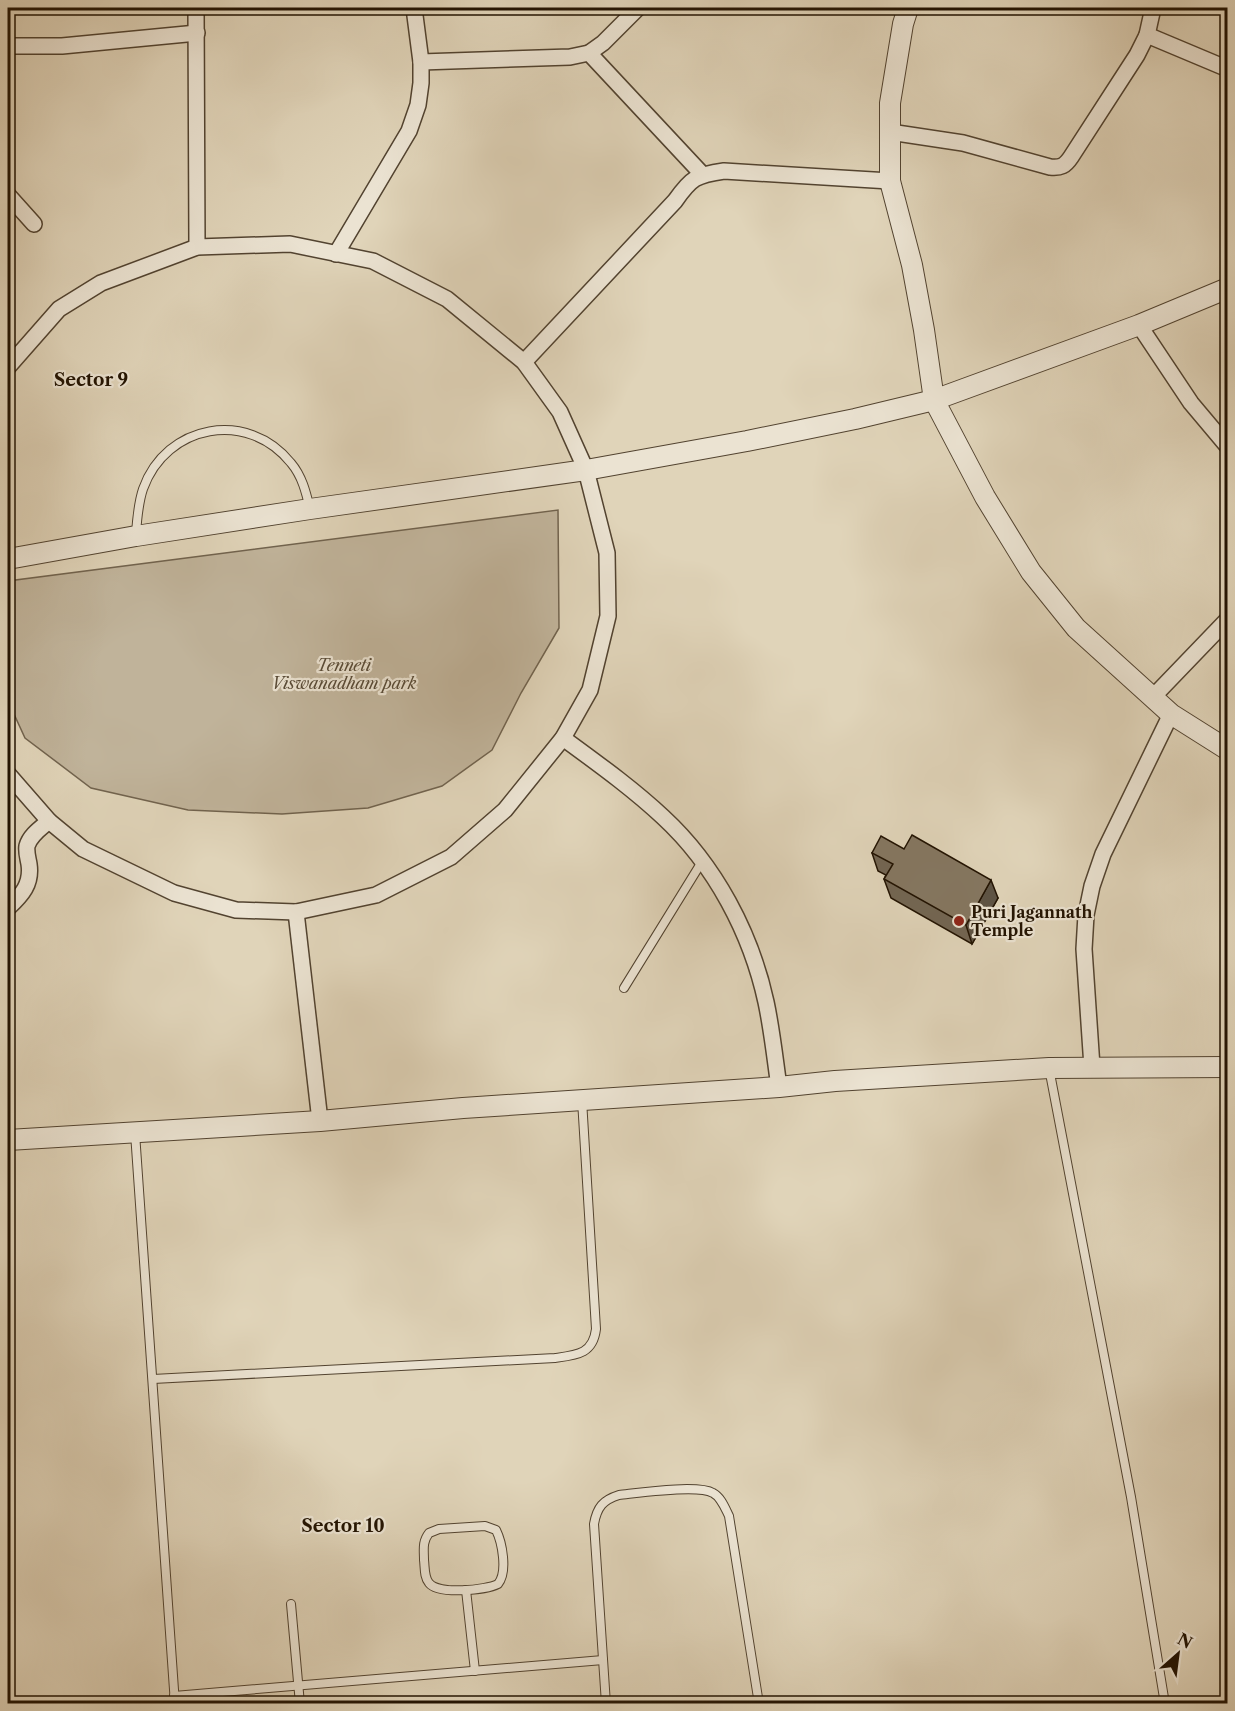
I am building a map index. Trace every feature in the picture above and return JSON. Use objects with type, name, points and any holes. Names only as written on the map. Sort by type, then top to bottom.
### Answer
[{"type":"street","points":[[196,8],[197,247]]},
{"type":"street","points":[[336,254],[409,131],[418,105],[421,62],[414,8]]},
{"type":"street","points":[[421,62],[570,57],[589,53],[603,43],[638,8]]},
{"type":"street","points":[[908,8],[903,24],[890,103],[890,181],[912,265],[934,400],[986,496],[1031,572],[1076,628],[1171,714],[1227,750]]},
{"type":"street","points":[[890,132],[963,143],[1059,168],[1065,165],[1071,157],[1137,55],[1147,35],[1153,8]]},
{"type":"street","points":[[8,45],[62,46],[197,33]]},
{"type":"street","points":[[1147,35],[1227,69]]},
{"type":"street","points":[[589,53],[702,174]]},
{"type":"street","points":[[524,362],[675,201],[687,185],[702,174],[724,171],[890,181]]},
{"type":"street","points":[[8,195],[34,224]]},
{"type":"street","points":[[8,367],[59,309],[101,283],[197,247],[290,244],[373,261],[447,299],[524,362],[560,412],[586,470],[607,553],[608,616],[590,690],[563,738],[505,810],[451,857],[376,895],[296,912],[236,910],[174,893],[83,849],[49,821],[8,774]]},
{"type":"street","points":[[8,559],[310,509],[586,470],[855,419],[934,400],[1139,325],[1227,288]]},
{"type":"street","points":[[1139,325],[1191,403],[1227,447]]},
{"type":"street","points":[[1153,697],[1227,619]]},
{"type":"street","points":[[1092,1067],[1084,949],[1086,915],[1090,896],[1103,854],[1171,714]]},
{"type":"street","points":[[563,738],[620,780],[664,817],[703,860],[732,908],[753,957],[766,1001],[779,1087]]},
{"type":"street","points":[[8,908],[27,886],[30,879],[27,845],[49,821]]},
{"type":"street","points":[[296,912],[320,1121]]},
{"type":"street","points":[[8,1140],[320,1121],[582,1099],[1048,1068],[1227,1067]]},
{"type":"lane","points":[[136,536],[138,508],[143,488],[155,466],[167,451],[188,437],[212,430],[236,430],[257,436],[278,449],[292,463],[303,482],[310,509]]},
{"type":"lane","points":[[624,988],[703,860]]},
{"type":"lane","points":[[1048,1068],[1129,1485],[1165,1704]]},
{"type":"lane","points":[[153,1379],[555,1358],[582,1352],[591,1346],[596,1329],[582,1099]]},
{"type":"lane","points":[[135,1131],[175,1700],[298,1685],[603,1660]]},
{"type":"lane","points":[[606,1704],[594,1524],[599,1506],[607,1499],[619,1495],[699,1489],[713,1493],[723,1503],[729,1516],[759,1704]]},
{"type":"lane","points":[[485,1526],[491,1527],[498,1534],[503,1570],[501,1581],[494,1586],[466,1590],[439,1590],[428,1583],[423,1545],[426,1537],[434,1530],[485,1526]]},
{"type":"lane","points":[[466,1590],[476,1671]]},
{"type":"lane","points":[[291,1605],[300,1704]]},
{"type":"green space","name":"Tenneti Viswanadham park","points":[[558,510],[559,628],[521,693],[492,750],[442,786],[368,808],[282,814],[188,810],[91,788],[25,738],[8,701],[8,581]]},
{"type":"building","name":"Puri Jagannath Temple","points":[[912,835],[991,880],[966,925],[884,879],[893,864],[872,853],[881,836],[904,849]]},
{"type":"place","name":"Puri Jagannath Temple","points":[[959,921]]},
{"type":"district","name":"Sector 9","points":[[91,380]]},
{"type":"district","name":"Sector 10","points":[[343,1526]]}]
